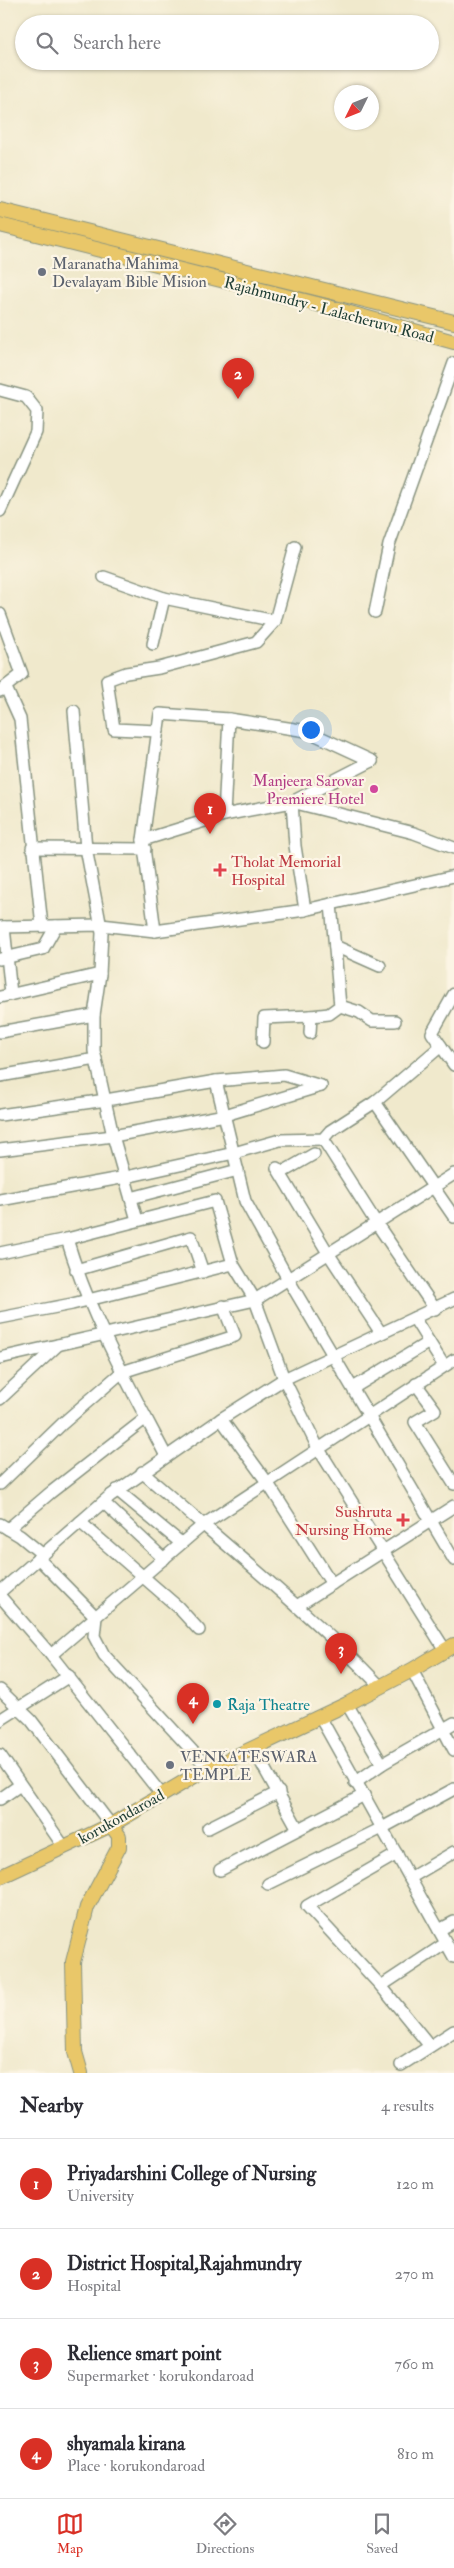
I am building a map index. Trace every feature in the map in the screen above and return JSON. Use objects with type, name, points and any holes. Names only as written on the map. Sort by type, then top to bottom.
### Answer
[{"type":"main road","points":[[1,212],[454,322]]},
{"type":"main road","name":"Rajahmundry - Lalacheruvu Road","points":[[0,225],[321,305],[454,342]]},
{"type":"main road","name":"korukondaroad","points":[[0,1877],[111,1825],[161,1794],[209,1769],[347,1704],[450,1648]]},
{"type":"main road","points":[[81,2073],[75,2052],[73,1962],[87,1907],[119,1847],[119,1836],[111,1825]]},
{"type":"street","points":[[375,612],[389,545],[454,363]]},
{"type":"street","points":[[0,390],[26,397],[37,411],[36,432],[0,511]]},
{"type":"street","points":[[158,731],[114,729],[107,680],[126,673],[159,668],[256,642],[275,621],[295,547]]},
{"type":"street","points":[[104,577],[164,598],[275,621]]},
{"type":"street","points":[[153,644],[164,598]]},
{"type":"street","points":[[0,614],[22,674],[3,690],[20,719],[32,848],[42,926]]},
{"type":"street","points":[[74,711],[86,848],[101,925],[103,947],[94,1015],[96,1059],[113,1136],[137,1220]]},
{"type":"street","points":[[32,848],[144,845],[224,815],[292,802],[372,761],[307,731],[229,719],[160,714],[144,845],[154,931]]},
{"type":"street","points":[[224,815],[229,719]]},
{"type":"street","points":[[292,802],[414,833],[454,848]]},
{"type":"street","points":[[292,802],[295,846],[305,910]]},
{"type":"street","points":[[100,974],[6,995],[2,927],[101,925],[154,931],[305,910],[454,876]]},
{"type":"street","points":[[331,904],[340,1006]]},
{"type":"street","points":[[4,958],[43,949],[56,926]]},
{"type":"street","points":[[335,946],[380,966]]},
{"type":"street","points":[[454,994],[432,1033],[454,1064]]},
{"type":"street","points":[[262,1042],[264,1018],[329,1014],[340,1006]]},
{"type":"street","points":[[340,1006],[359,1012],[372,1021],[395,1021]]},
{"type":"street","points":[[0,1032],[94,1015]]},
{"type":"street","points":[[310,1033],[311,1016]]},
{"type":"street","points":[[0,1200],[126,1177],[234,1153],[280,1140],[323,1139],[330,1131],[375,1102],[441,1046]]},
{"type":"street","points":[[0,1076],[96,1059]]},
{"type":"street","points":[[0,1115],[106,1100],[216,1081],[284,1075],[321,1086],[225,1115],[113,1136],[0,1150]]},
{"type":"street","points":[[216,1081],[245,1201],[288,1279],[336,1357],[454,1560]]},
{"type":"street","points":[[375,1102],[454,1217]]},
{"type":"street","points":[[323,1139],[377,1224],[436,1309]]},
{"type":"street","points":[[314,1154],[279,1170],[328,1253],[382,1333]]},
{"type":"street","points":[[132,1198],[238,1170]]},
{"type":"street","points":[[0,1358],[255,1300],[454,1174]]},
{"type":"street","points":[[0,1253],[67,1240],[137,1220],[215,1201],[233,1264],[255,1300],[284,1379],[318,1448],[384,1552],[450,1648]]},
{"type":"street","points":[[76,1270],[191,1237],[203,1272]]},
{"type":"street","points":[[67,1240],[76,1270],[103,1334],[166,1456]]},
{"type":"street","points":[[0,1318],[89,1300],[233,1264]]},
{"type":"street","points":[[0,1592],[117,1490],[221,1419],[284,1379],[336,1357],[454,1299]]},
{"type":"street","points":[[0,1484],[62,1424],[122,1372],[235,1336],[223,1306]]},
{"type":"street","points":[[51,1655],[203,1525],[449,1363],[429,1342],[414,1318]]},
{"type":"street","points":[[353,1388],[429,1342]]},
{"type":"street","points":[[0,1399],[59,1344]]},
{"type":"street","points":[[416,1384],[435,1410],[415,1422],[454,1484]]},
{"type":"street","points":[[146,1418],[50,1493],[4,1526],[40,1556],[96,1617],[94,1636],[104,1655],[209,1769]]},
{"type":"street","points":[[221,1419],[267,1482],[332,1584]]},
{"type":"street","points":[[142,1472],[342,1646],[380,1686]]},
{"type":"street","points":[[117,1490],[181,1543]]},
{"type":"street","points":[[102,1502],[164,1559]]},
{"type":"street","points":[[297,1606],[454,1506]]},
{"type":"street","points":[[80,1522],[141,1578],[178,1607],[199,1630]]},
{"type":"street","points":[[0,1596],[51,1655],[161,1794]]},
{"type":"street","points":[[412,1670],[454,1750]]},
{"type":"street","points":[[0,1720],[68,1676]]},
{"type":"street","points":[[0,1690],[19,1707],[111,1825]]},
{"type":"street","points":[[347,1704],[382,1764]]},
{"type":"street","points":[[320,1716],[454,1956]]},
{"type":"street","points":[[356,1782],[382,1764],[454,1723]]},
{"type":"street","points":[[254,1748],[298,1829]]},
{"type":"street","points":[[0,1755],[64,1847]]},
{"type":"street","points":[[0,1799],[20,1786]]},
{"type":"street","points":[[268,1884],[382,1828],[454,1788]]},
{"type":"street","points":[[208,1828],[279,1792]]},
{"type":"street","points":[[220,1870],[364,1795]]},
{"type":"street","points":[[410,1878],[454,1852]]},
{"type":"street","points":[[397,1854],[307,1906],[381,1986],[430,2046]]},
{"type":"street","points":[[439,1930],[454,1922]]},
{"type":"street","points":[[381,1986],[446,1943]]},
{"type":"street","points":[[401,2065],[454,2031]]},
{"type":"place","name":"Maranatha Mahima Devalayam Bible Mision","points":[[42,272]]},
{"type":"place","name":"District Hospital,Rajahmundry","points":[[238,399]]},
{"type":"place","name":"Manjeera Sarovar Premiere Hotel","points":[[374,789]]},
{"type":"place","name":"Priyadarshini College of Nursing","points":[[210,834]]},
{"type":"place","name":"Tholat Memorial Hospital","points":[[220,870]]},
{"type":"place","name":"Sushruta Nursing Home","points":[[403,1520]]},
{"type":"place","name":"Relience smart point","points":[[341,1674]]},
{"type":"place","name":"Raja Theatre","points":[[217,1704]]},
{"type":"place","name":"shyamala kirana","points":[[193,1724]]},
{"type":"place","name":"VENKATESWARA TEMPLE","points":[[170,1765]]}]
